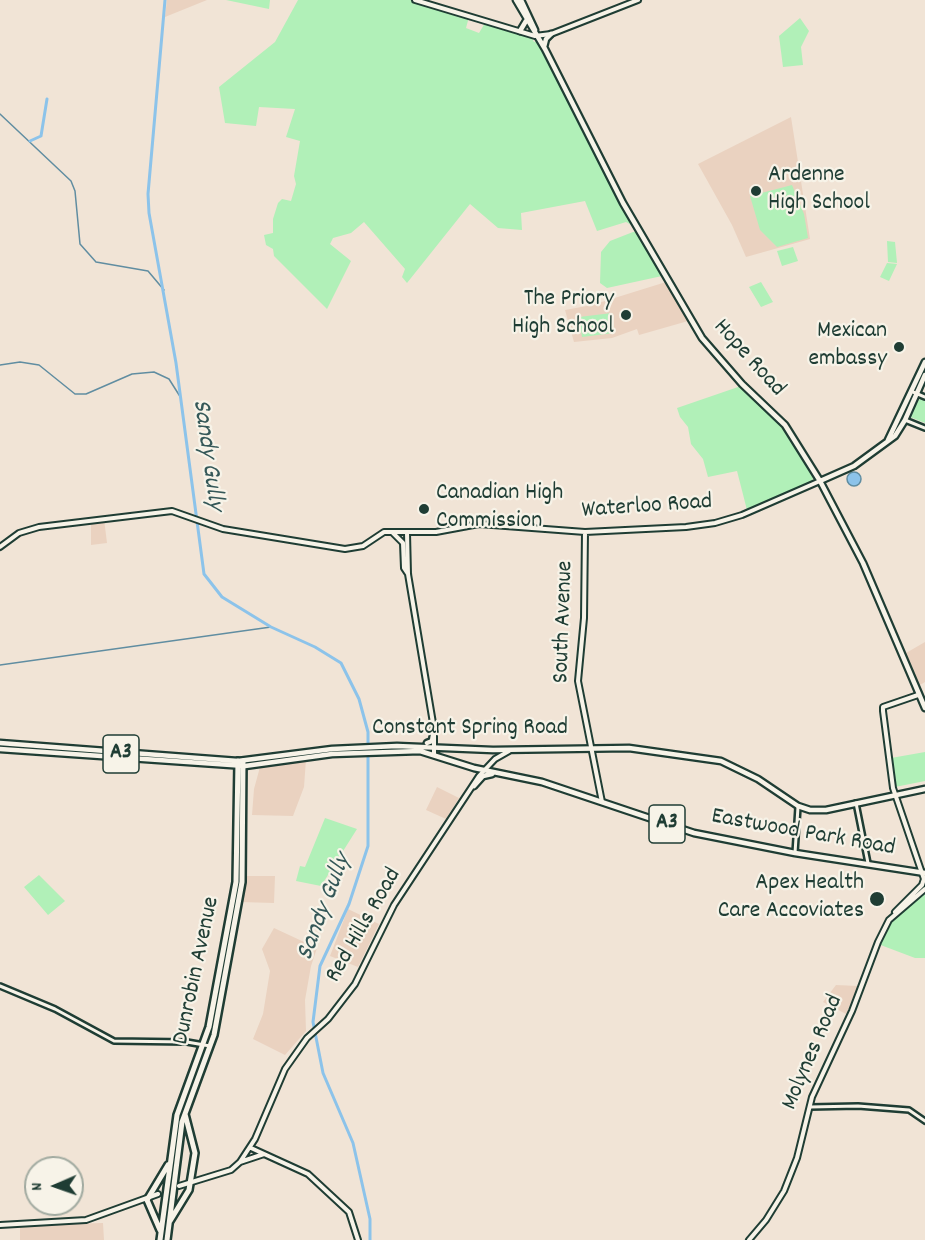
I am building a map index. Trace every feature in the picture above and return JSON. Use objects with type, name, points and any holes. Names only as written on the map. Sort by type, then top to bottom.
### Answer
[{"type":"highway","name":"Dunrobin Avenue","points":[[167,1240],[177,1184],[184,1113],[207,1045],[236,882],[241,764]]},
{"type":"highway","name":"Dunrobin Avenue","points":[[160,1240],[177,1115],[207,1045]]},
{"type":"highway","points":[[170,1222],[189,1190],[194,1142],[184,1113]]},
{"type":"highway","points":[[161,1232],[147,1200],[165,1172],[171,1155]]},
{"type":"main road","points":[[415,0],[537,35],[551,34],[638,0]]},
{"type":"main road","name":"Hope Road","points":[[516,0],[537,35]]},
{"type":"main road","name":"Hope Road","points":[[521,0],[623,203],[702,338],[742,384],[785,425],[820,481],[863,563],[925,708]]},
{"type":"main road","points":[[520,31],[526,23],[525,18]]},
{"type":"main road","points":[[545,49],[546,39],[551,34]]},
{"type":"main road","points":[[820,481],[854,466],[896,435],[905,420],[925,362]]},
{"type":"main road","points":[[888,440],[925,375]]},
{"type":"main road","name":"Waterloo Road","points":[[0,547],[20,533],[39,527],[140,513],[178,512],[223,529],[345,549],[363,546],[381,533],[436,532],[479,524],[585,532],[715,523],[775,502],[820,481]]},
{"type":"main road","points":[[392,532],[403,543],[404,568],[408,574]]},
{"type":"main road","name":"South Avenue","points":[[585,532],[584,618],[578,681],[602,802]]},
{"type":"main road","points":[[407,533],[408,574],[434,729],[434,754]]},
{"type":"main road","points":[[889,920],[923,884],[923,873],[895,794],[886,750],[883,707],[918,695]]},
{"type":"main road","points":[[401,746],[431,743],[434,729]]},
{"type":"main road","name":"Constant Spring Road","points":[[0,743],[241,764]]},
{"type":"main road","name":"Constant Spring Road","points":[[374,750],[401,746],[509,750],[629,748],[711,758],[755,778],[798,806],[810,810],[826,810],[925,789]]},
{"type":"main road","name":"Constant Spring Road","points":[[0,748],[241,764],[358,750],[434,754]]},
{"type":"main road","name":"Red Hills Road","points":[[177,1184],[224,1172],[240,1162],[253,1149],[285,1069],[307,1038],[318,1030],[354,985],[394,905],[485,771],[495,759],[509,750]]},
{"type":"main road","name":"Eastwood Park Road","points":[[434,754],[485,771],[542,782],[694,833],[795,853],[923,873]]},
{"type":"main road","points":[[474,768],[477,773],[474,786]]},
{"type":"main road","points":[[474,786],[483,776],[506,774]]},
{"type":"main road","name":"Molynes Road","points":[[749,1240],[766,1220],[784,1191],[797,1158],[808,1107],[889,920],[925,889]]},
{"type":"main road","points":[[251,1158],[253,1149],[308,1174],[349,1212],[358,1240]]},
{"type":"main road","points":[[240,1162],[265,1154]]},
{"type":"main road","points":[[246,1155],[251,1158]]},
{"type":"main road","points":[[0,1225],[86,1220],[147,1200],[158,1194]]},
{"type":"street","points":[[915,393],[925,397]]},
{"type":"street","points":[[905,420],[925,428]]},
{"type":"street","points":[[856,803],[868,863]]},
{"type":"street","points":[[795,853],[798,806]]},
{"type":"street","points":[[0,986],[55,1009],[114,1041],[207,1045]]},
{"type":"street","points":[[808,1107],[858,1106],[909,1110],[925,1121]]},
{"type":"shaded area","points":[[167,0],[207,0],[165,17]]},
{"type":"shaded area","name":"Ardenne High School","points":[[791,117],[810,239],[746,257],[732,225],[698,164]]},
{"type":"shaded area","name":"The Priory High School","points":[[666,282],[688,321],[639,335],[637,329],[612,338],[574,342],[565,310],[592,305]]},
{"type":"shaded area","points":[[104,519],[107,543],[91,545],[91,521]]},
{"type":"shaded area","points":[[925,642],[925,682],[920,685],[906,653]]},
{"type":"shaded area","points":[[306,759],[304,787],[293,816],[252,815],[254,789],[260,767]]},
{"type":"shaded area","points":[[437,787],[459,798],[446,819],[426,810]]},
{"type":"shaded area","points":[[245,876],[275,876],[274,903],[240,902]]},
{"type":"shaded area","points":[[348,909],[379,924],[358,967],[330,956]]},
{"type":"shaded area","points":[[274,928],[317,948],[305,1000],[306,1031],[285,1055],[253,1039],[263,1014],[270,971],[262,949]]},
{"type":"shaded area","points":[[836,985],[858,986],[846,1014],[823,1002]]},
{"type":"shaded area","points":[[103,1223],[104,1240],[20,1240],[20,1225]]},
{"type":"green space","points":[[226,0],[270,0],[269,9]]},
{"type":"green space","points":[[298,0],[410,0],[469,17],[466,28],[479,33],[485,23],[531,36],[534,42],[537,41],[633,226],[626,222],[597,231],[585,201],[521,213],[522,230],[498,228],[470,204],[407,283],[402,277],[405,269],[364,222],[351,233],[333,238],[330,244],[351,261],[327,309],[274,256],[273,249],[266,245],[264,235],[273,233],[273,219],[278,203],[282,199],[291,201],[296,184],[294,176],[300,141],[286,137],[295,109],[259,107],[256,126],[225,123],[219,87],[275,42]]},
{"type":"green space","points":[[800,18],[809,31],[801,47],[803,65],[783,67],[779,36]]},
{"type":"green space","points":[[792,185],[804,214],[808,238],[777,247],[760,230],[750,196]]},
{"type":"green space","points":[[636,232],[662,276],[607,288],[600,283],[601,252],[610,241]]},
{"type":"green space","points":[[887,241],[895,242],[897,263],[888,262]]},
{"type":"green space","points":[[793,247],[798,261],[782,266],[777,251]]},
{"type":"green space","points":[[887,263],[897,264],[889,281],[880,277]]},
{"type":"green space","points":[[761,282],[773,302],[761,307],[749,287]]},
{"type":"green space","points":[[612,313],[614,333],[582,337],[579,317]]},
{"type":"green space","points":[[741,386],[787,431],[813,478],[812,481],[747,510],[737,471],[708,477],[703,459],[691,444],[688,427],[680,417],[677,408]]},
{"type":"green space","points":[[918,400],[925,401],[925,423],[910,417]]},
{"type":"green space","points":[[925,752],[925,781],[895,787],[891,758]]},
{"type":"green space","points":[[325,818],[357,829],[321,886],[296,881],[300,866],[305,867]]},
{"type":"green space","points":[[39,875],[65,901],[48,915],[24,887]]},
{"type":"green space","points":[[925,892],[925,958],[915,958],[878,944],[896,915]]},
{"type":"water","points":[[854,472],[859,474],[861,479],[859,484],[854,486],[849,484],[847,479],[849,474]]},
{"type":"waterway","name":"Sandy Gully","points":[[165,0],[148,194],[149,213],[176,363],[204,574],[222,597],[271,627],[315,647],[341,663],[359,699],[368,732],[368,747]]},
{"type":"waterway","points":[[30,141],[41,136],[47,99]]},
{"type":"waterway","points":[[0,114],[71,181],[75,191],[80,244],[96,262],[148,271],[164,290]]},
{"type":"waterway","points":[[0,365],[20,362],[39,365],[75,394],[86,394],[132,374],[154,372],[169,379],[181,398]]},
{"type":"waterway","name":"Sandy Gully","points":[[0,665],[271,627]]},
{"type":"waterway","name":"Sandy Gully","points":[[368,754],[368,846],[349,904],[320,966],[313,1022],[323,1073],[353,1143],[370,1219],[370,1240]]},
{"type":"tunnel","points":[[158,1194],[179,1186]]},
{"type":"place","name":"Ardenne High School","points":[[756,191]]},
{"type":"place","name":"The Priory High School","points":[[626,315]]},
{"type":"place","name":"Mexican embassy","points":[[899,347]]},
{"type":"place","name":"Canadian High Commission","points":[[424,509]]},
{"type":"place","name":"Apex Health Care Accoviates","points":[[877,899]]}]
